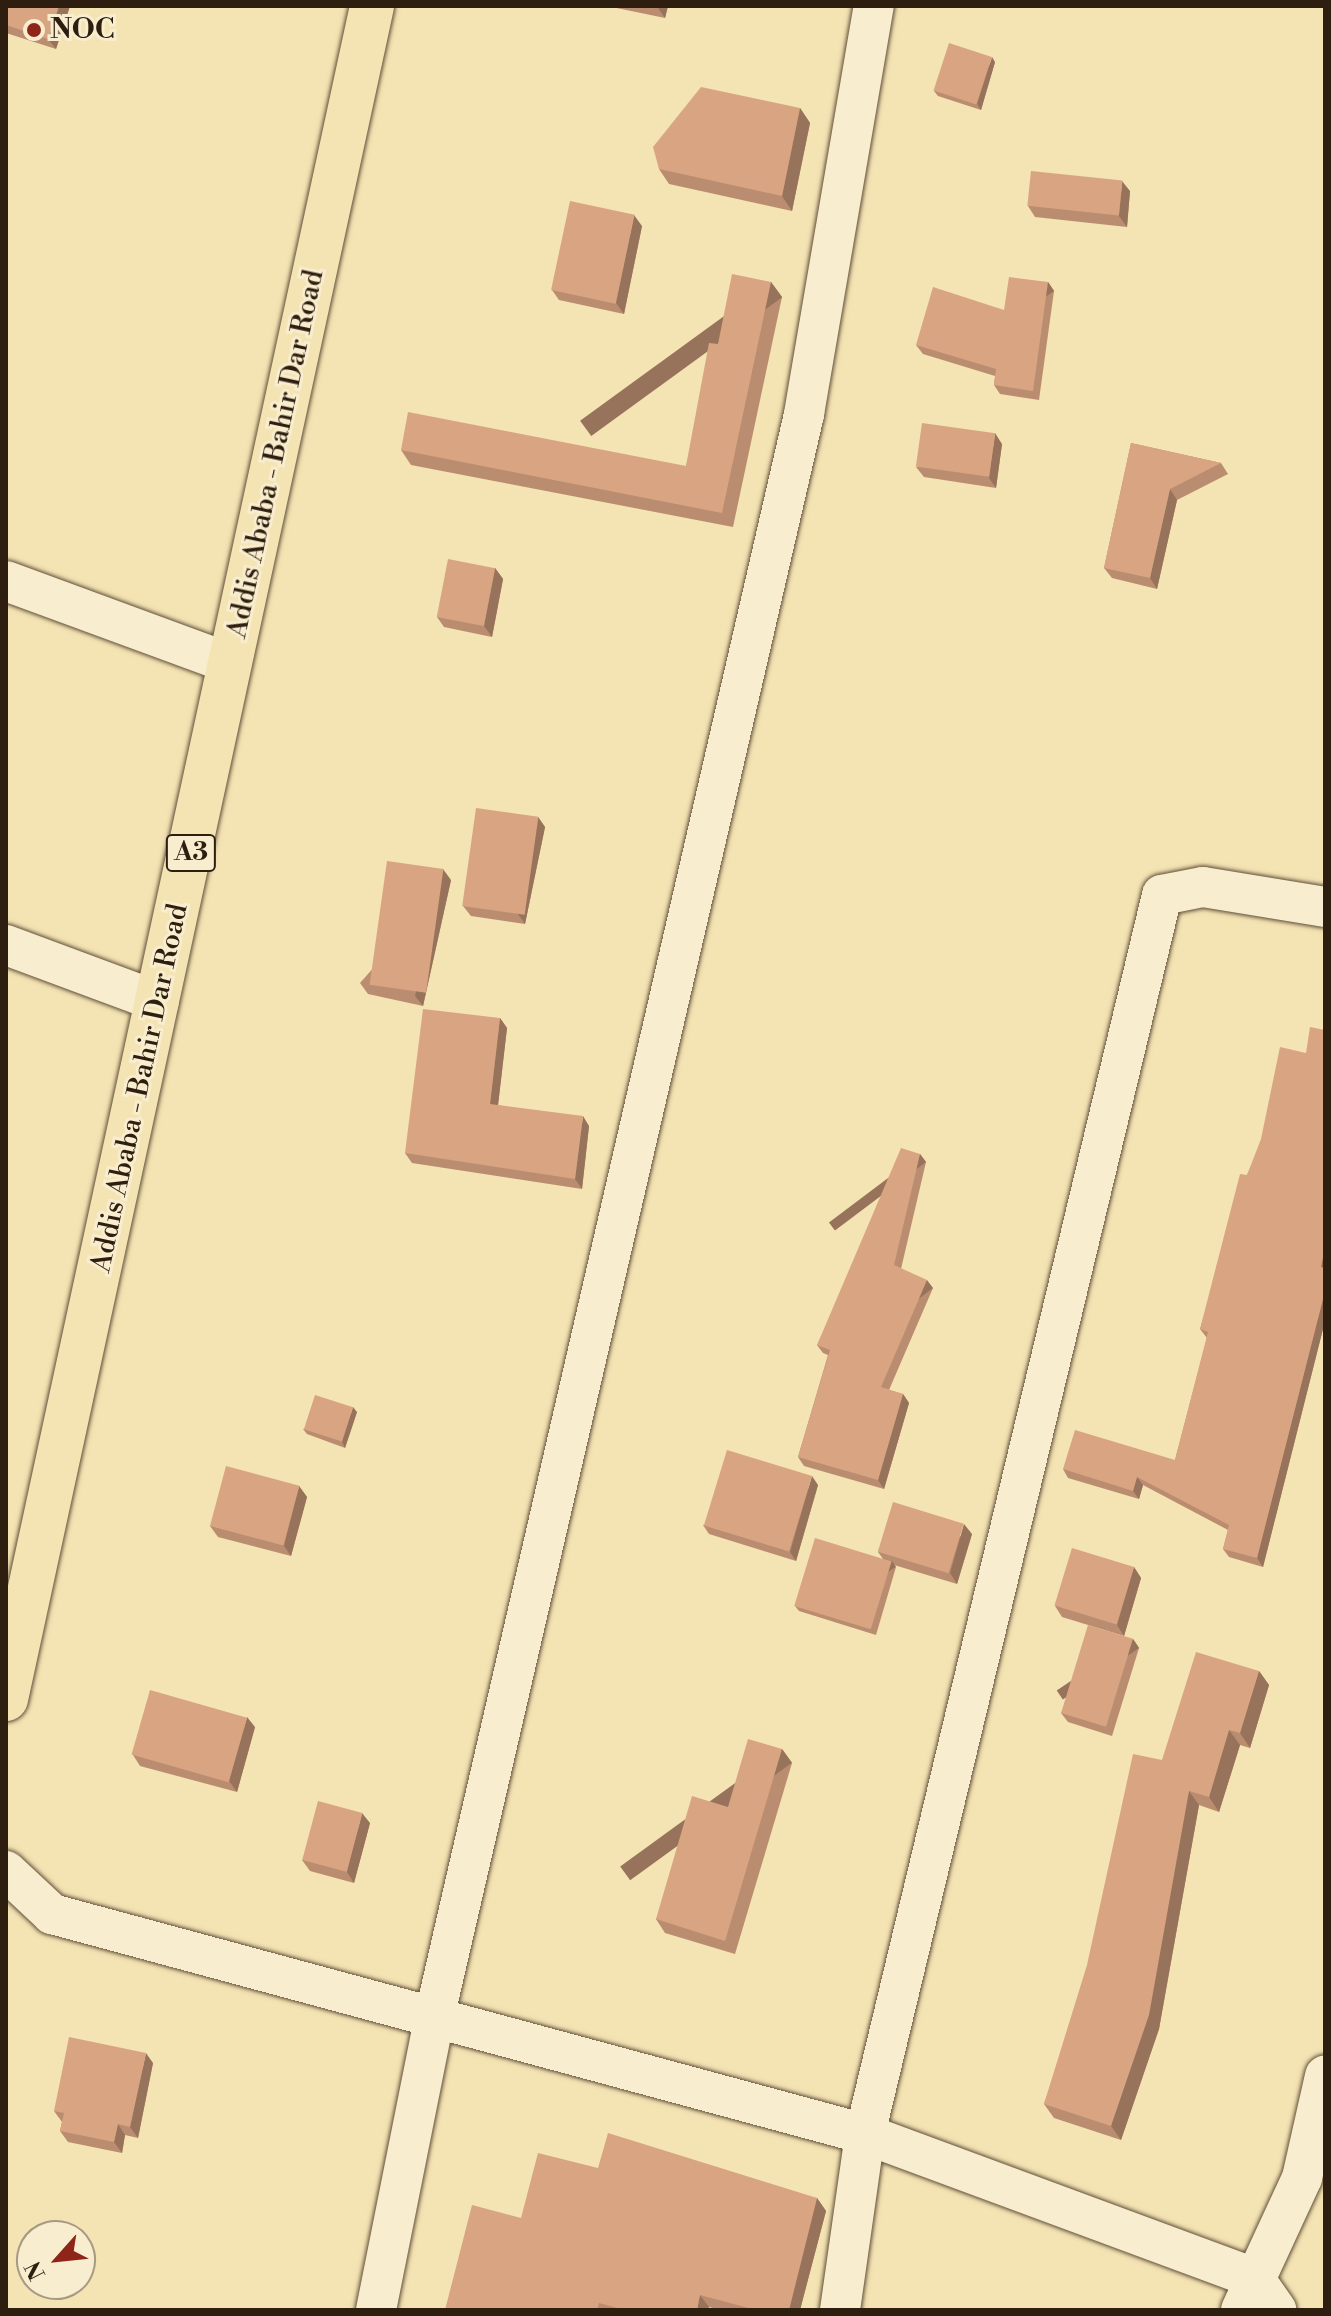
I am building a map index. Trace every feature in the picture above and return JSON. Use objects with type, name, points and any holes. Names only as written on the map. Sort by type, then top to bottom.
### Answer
[{"type":"highway","name":"Addis Ababa - Bahir Dar Road","points":[[6,1699],[372,6]]},
{"type":"street","points":[[376,2310],[435,2014],[804,414],[874,6]]},
{"type":"street","points":[[6,581],[231,664]]},
{"type":"street","points":[[840,2310],[865,2134],[1162,895],[1203,887],[1325,907]]},
{"type":"street","points":[[6,945],[159,1002]]},
{"type":"street","points":[[6,1871],[52,1914],[435,2014],[865,2134],[1257,2299],[1302,2178],[1325,2076]]},
{"type":"building","name":"NOC","points":[[6,6],[59,6],[48,39],[6,25]]},
{"type":"building","points":[[949,43],[992,57],[976,104],[934,91]]},
{"type":"building","points":[[701,87],[800,108],[782,196],[659,169],[653,147]]},
{"type":"building","points":[[1031,171],[1122,181],[1119,215],[1027,206]]},
{"type":"building","points":[[570,201],[635,215],[616,304],[551,290]]},
{"type":"building","points":[[732,274],[771,282],[722,513],[401,450],[408,412],[686,466],[709,343],[718,344]]},
{"type":"building","points":[[1009,277],[1048,282],[1033,391],[994,385],[996,369],[916,345],[933,287],[1004,310]]},
{"type":"building","points":[[922,423],[995,433],[989,477],[916,467]]},
{"type":"building","points":[[1131,443],[1221,463],[1170,489],[1150,578],[1104,568]]},
{"type":"building","points":[[448,559],[495,568],[484,626],[437,617]]},
{"type":"building","points":[[476,808],[538,817],[525,915],[462,906]]},
{"type":"building","points":[[387,861],[443,869],[426,993],[370,985]]},
{"type":"building","points":[[423,1009],[500,1018],[490,1104],[583,1116],[575,1179],[405,1153]]},
{"type":"building","points":[[1310,1027],[1325,1030],[1325,1247],[1321,1267],[1325,1268],[1325,1291],[1257,1558],[1223,1549],[1229,1525],[1137,1477],[1133,1491],[1063,1469],[1075,1430],[1175,1460],[1208,1332],[1200,1329],[1240,1174],[1247,1175],[1261,1139],[1280,1047],[1306,1053]]},
{"type":"building","points":[[901,1148],[920,1154],[894,1265],[927,1280],[881,1387],[903,1394],[878,1480],[798,1457],[830,1350],[817,1345]]},
{"type":"building","points":[[315,1395],[353,1407],[342,1442],[304,1429]]},
{"type":"building","points":[[727,1450],[812,1476],[789,1552],[704,1526]]},
{"type":"building","points":[[226,1466],[299,1486],[283,1546],[210,1526]]},
{"type":"building","points":[[893,1502],[964,1524],[949,1573],[878,1552]]},
{"type":"building","points":[[815,1538],[892,1561],[871,1629],[794,1606]]},
{"type":"building","points":[[1072,1548],[1134,1567],[1117,1624],[1054,1605]]},
{"type":"building","points":[[1088,1625],[1133,1639],[1106,1727],[1061,1713]]},
{"type":"building","points":[[1196,1652],[1259,1671],[1240,1733],[1229,1730],[1209,1797],[1189,1791],[1149,2015],[1111,2126],[1044,2104],[1087,1965],[1133,1754],[1162,1760]]},
{"type":"building","points":[[150,1690],[247,1718],[229,1782],[132,1754]]},
{"type":"building","points":[[748,1739],[782,1749],[725,1941],[656,1919],[692,1796],[728,1807]]},
{"type":"building","points":[[318,1801],[362,1813],[347,1872],[302,1860]]},
{"type":"building","points":[[69,2037],[146,2053],[130,2127],[118,2124],[114,2142],[60,2131],[64,2113],[54,2111]]},
{"type":"building","points":[[608,2133],[817,2198],[789,2310],[756,2310],[700,2295],[697,2310],[624,2310],[599,2303],[597,2310],[445,2310],[472,2205],[521,2218],[538,2153],[598,2168]]},
{"type":"place","name":"NOC","points":[[34,30]]}]
